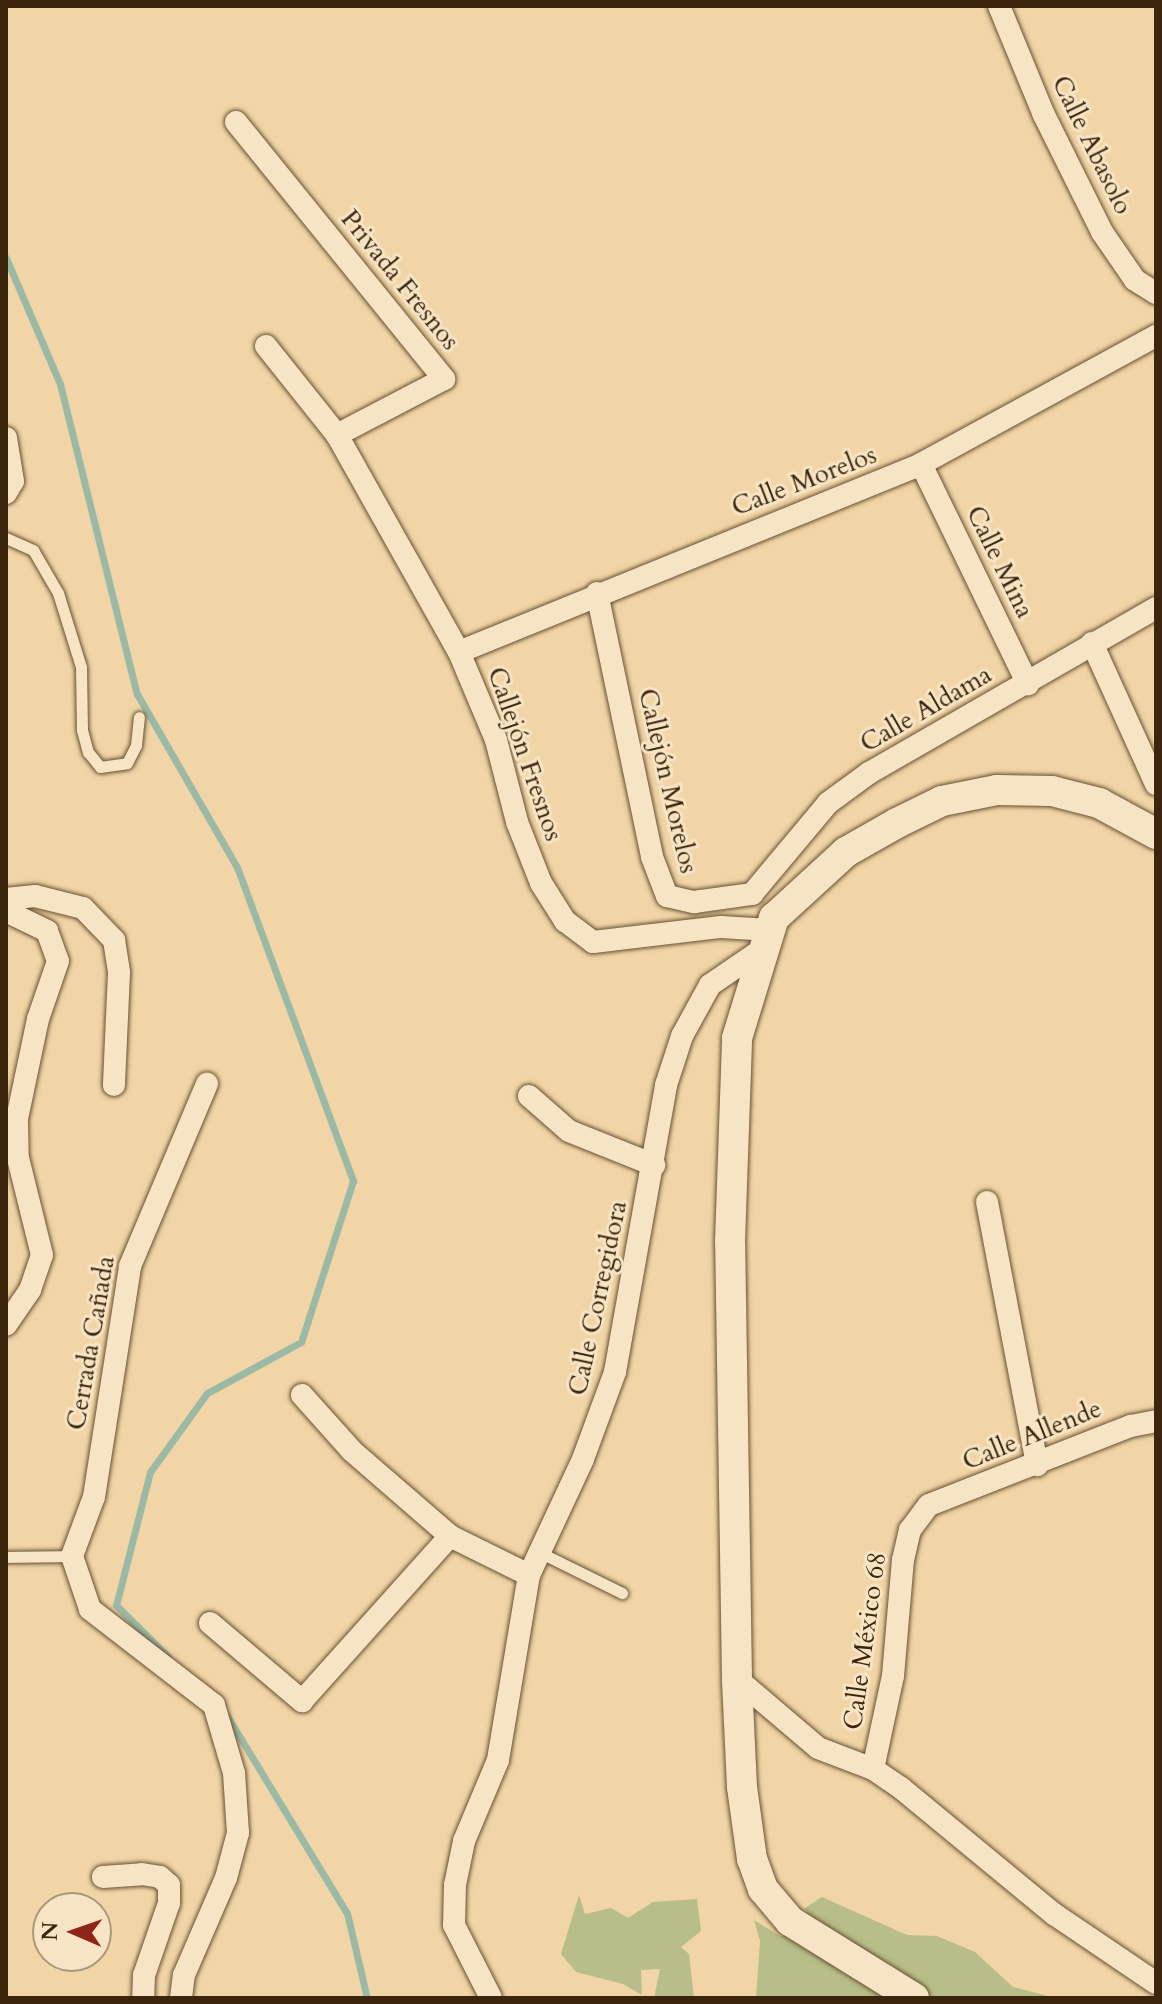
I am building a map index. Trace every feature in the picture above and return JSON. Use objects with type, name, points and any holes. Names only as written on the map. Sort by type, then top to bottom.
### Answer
[{"type":"street","name":"Calle Abasolo","points":[[999,6],[1043,113],[1102,232],[1135,280],[1156,293]]},
{"type":"street","name":"Privada Fresnos","points":[[236,122],[444,379],[337,435]]},
{"type":"street","name":"Calle Morelos","points":[[459,652],[597,593],[921,464],[1156,336]]},
{"type":"street","name":"Callejón Fresnos","points":[[266,346],[337,435],[459,652],[496,740],[517,822],[541,883],[577,934],[593,942],[721,927],[769,932]]},
{"type":"street","points":[[6,438],[13,481],[6,493]]},
{"type":"street","name":"Calle Mina","points":[[921,464],[1028,684]]},
{"type":"street","name":"Callejón Morelos","points":[[597,593],[652,857],[667,896],[694,902],[752,894]]},
{"type":"street","name":"Calle Aldama","points":[[752,894],[828,803],[921,739],[1028,684],[1092,643],[1156,608]]},
{"type":"street","points":[[1092,643],[1156,784]]},
{"type":"street","points":[[914,1998],[790,1921],[763,1889],[752,1859],[742,1787],[737,1679],[733,1113],[737,1038],[769,932],[846,852],[942,801],[997,790],[1052,791],[1099,803],[1156,834]]},
{"type":"street","points":[[752,894],[769,932]]},
{"type":"street","points":[[6,899],[35,896],[83,908],[114,940],[119,973],[114,1085]]},
{"type":"street","points":[[6,911],[47,931],[58,961],[38,1019],[17,1119],[18,1158],[42,1255],[30,1290],[6,1325]]},
{"type":"street","name":"Calle Corregidora","points":[[491,1998],[454,1925],[455,1885],[464,1841],[490,1783],[507,1724],[529,1575],[536,1550],[583,1459],[615,1372],[666,1085],[682,1036],[710,985],[769,932]]},
{"type":"street","name":"Cerrada Cañada","points":[[72,1556],[94,1497],[130,1266],[207,1084]]},
{"type":"street","points":[[529,1096],[569,1131],[654,1165]]},
{"type":"street","points":[[987,1202],[1037,1465]]},
{"type":"street","points":[[302,1395],[352,1451],[450,1536],[529,1575]]},
{"type":"street","name":"Calle Allende","points":[[929,1505],[1131,1426],[1156,1421]]},
{"type":"street","name":"Calle México 68","points":[[737,1679],[818,1748],[873,1769],[893,1676],[903,1560],[910,1530],[929,1505]]},
{"type":"street","points":[[210,1623],[302,1701],[450,1536]]},
{"type":"street","points":[[72,1556],[90,1609],[214,1705],[234,1773],[238,1833],[226,1878],[184,1975],[181,1998]]},
{"type":"street","points":[[873,1769],[1054,1914],[1156,1983]]},
{"type":"street","points":[[103,1877],[142,1874],[160,1877],[169,1885],[169,1903],[144,1975],[143,1998]]},
{"type":"lane","points":[[6,538],[33,550],[58,593],[81,667],[82,730],[88,752],[100,767],[127,763],[136,745],[139,717]]},
{"type":"lane","points":[[536,1550],[622,1593]]},
{"type":"lane","points":[[6,1557],[72,1556]]},
{"type":"green space","points":[[579,1895],[585,1914],[611,1908],[628,1918],[653,1902],[697,1899],[701,1931],[681,1947],[689,1954],[694,1998],[654,1998],[660,1969],[641,1970],[642,1995],[623,1984],[576,1972],[561,1954]]},
{"type":"green space","points":[[822,1897],[907,1935],[937,1936],[975,1952],[1013,1987],[1056,1998],[756,1998],[760,1941],[754,1920],[780,1936],[814,1937],[805,1908]]},
{"type":"waterway","points":[[6,258],[60,384],[137,694],[237,867],[353,1181],[301,1342],[207,1393],[150,1472],[116,1605],[168,1657]]},
{"type":"waterway","points":[[227,1716],[347,1913],[367,1998]]}]
